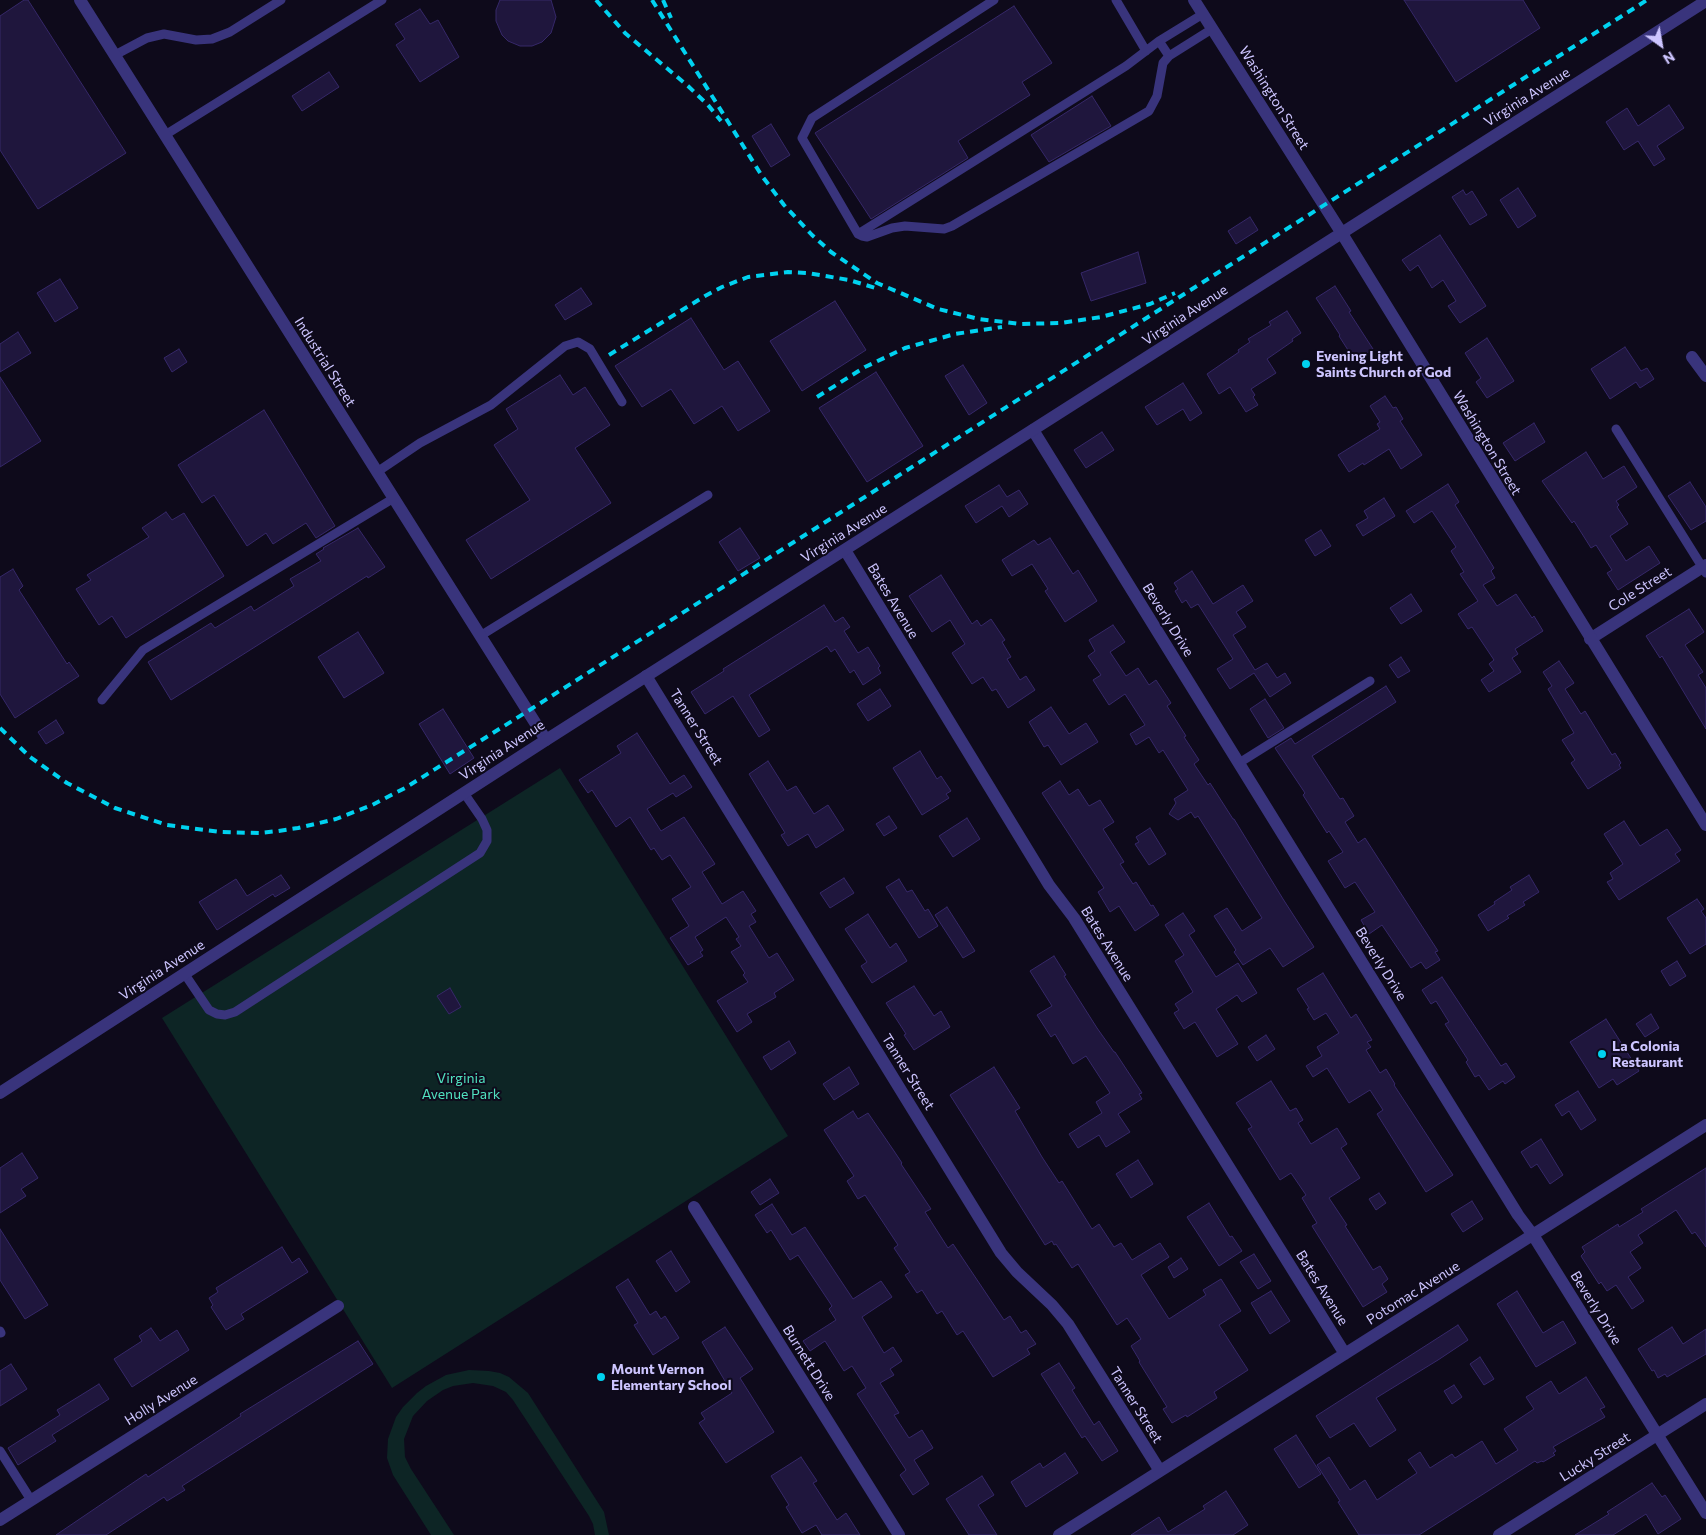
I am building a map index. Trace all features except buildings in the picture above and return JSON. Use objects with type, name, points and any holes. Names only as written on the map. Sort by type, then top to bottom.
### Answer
[{"type":"street","name":"Industrial Street","points":[[80,0],[546,740]]},
{"type":"street","name":"Washington Street","points":[[1194,0],[1341,232],[1706,825]]},
{"type":"street","name":"Virginia Avenue","points":[[0,1092],[464,792],[1706,1]]},
{"type":"street","points":[[1692,357],[1706,376]]},
{"type":"street","name":"Beverly Drive","points":[[1034,430],[1518,1215],[1706,1513]]},
{"type":"street","name":"Bates Avenue","points":[[845,550],[1049,884],[1074,918],[1345,1354]]},
{"type":"street","name":"Cole Street","points":[[1590,639],[1705,568]]},
{"type":"street","name":"Tanner Street","points":[[646,676],[1001,1253],[1068,1324],[1160,1471]]},
{"type":"street","name":"Potomac Avenue","points":[[1059,1535],[1706,1125]]},
{"type":"street","name":"Burnett Drive","points":[[694,1207],[899,1535]]},
{"type":"street","name":"Holly Avenue","points":[[0,1520],[338,1306]]},
{"type":"street","name":"Lucky Street","points":[[1499,1535],[1706,1404]]},
{"type":"lane","points":[[115,55],[147,38],[164,34],[196,40],[212,40],[230,32],[280,0]]},
{"type":"lane","points":[[165,135],[382,0]]},
{"type":"lane","points":[[994,0],[812,118],[802,138],[858,234],[867,237],[892,228],[905,226],[944,228],[952,226],[1149,111],[1155,102],[1163,64],[1169,56],[1212,29]]},
{"type":"lane","points":[[1116,0],[1146,51]]},
{"type":"lane","points":[[858,234],[1126,66],[1159,40],[1203,14]]},
{"type":"lane","points":[[1159,40],[1169,56]]},
{"type":"lane","points":[[377,472],[420,443],[491,405],[565,346],[578,342],[590,349],[622,402]]},
{"type":"lane","points":[[1616,429],[1705,568]]},
{"type":"lane","points":[[480,636],[708,495]]},
{"type":"lane","points":[[102,700],[143,650],[394,498]]},
{"type":"lane","points":[[1239,763],[1370,681]]},
{"type":"lane","points":[[184,974],[209,1010],[225,1015],[235,1012],[294,974],[480,853],[487,841],[487,830],[464,792]]},
{"type":"lane","points":[[0,1451],[31,1500]]},
{"type":"green space","name":"Virginia Avenue Park","points":[[560,768],[788,1136],[392,1388],[162,1018]]},
{"type":"green space","points":[[469,1370],[500,1373],[509,1377],[528,1393],[604,1512],[609,1535],[595,1535],[589,1516],[506,1392],[493,1386],[473,1383],[453,1386],[443,1390],[427,1401],[413,1416],[404,1439],[405,1457],[411,1469],[454,1535],[431,1535],[393,1475],[387,1458],[388,1439],[396,1417],[417,1393],[446,1375]]},
{"type":"railway","points":[[596,0],[625,33],[688,86],[708,105],[721,121]]},
{"type":"railway","points":[[652,0],[762,176],[784,205],[831,252],[877,283],[938,309],[979,319],[1020,324],[1061,323],[1101,317],[1150,304],[1175,293]]},
{"type":"railway","points":[[663,0],[671,18]]},
{"type":"railway","points":[[0,728],[30,757],[67,783],[115,808],[167,825],[220,832],[259,833],[298,828],[336,819],[372,805],[405,788],[528,711],[1647,0]]},
{"type":"railway","points":[[609,355],[705,296],[748,277],[788,272],[808,273],[849,280],[879,289]]},
{"type":"railway","points":[[817,397],[865,367],[905,348],[955,334],[1002,327]]},
{"type":"place","name":"Evening Light Saints Church of God","points":[[1306,364]]},
{"type":"place","name":"La Colonia Restaurant","points":[[1602,1054]]},
{"type":"place","name":"Mount Vernon Elementary School","points":[[601,1377]]}]
